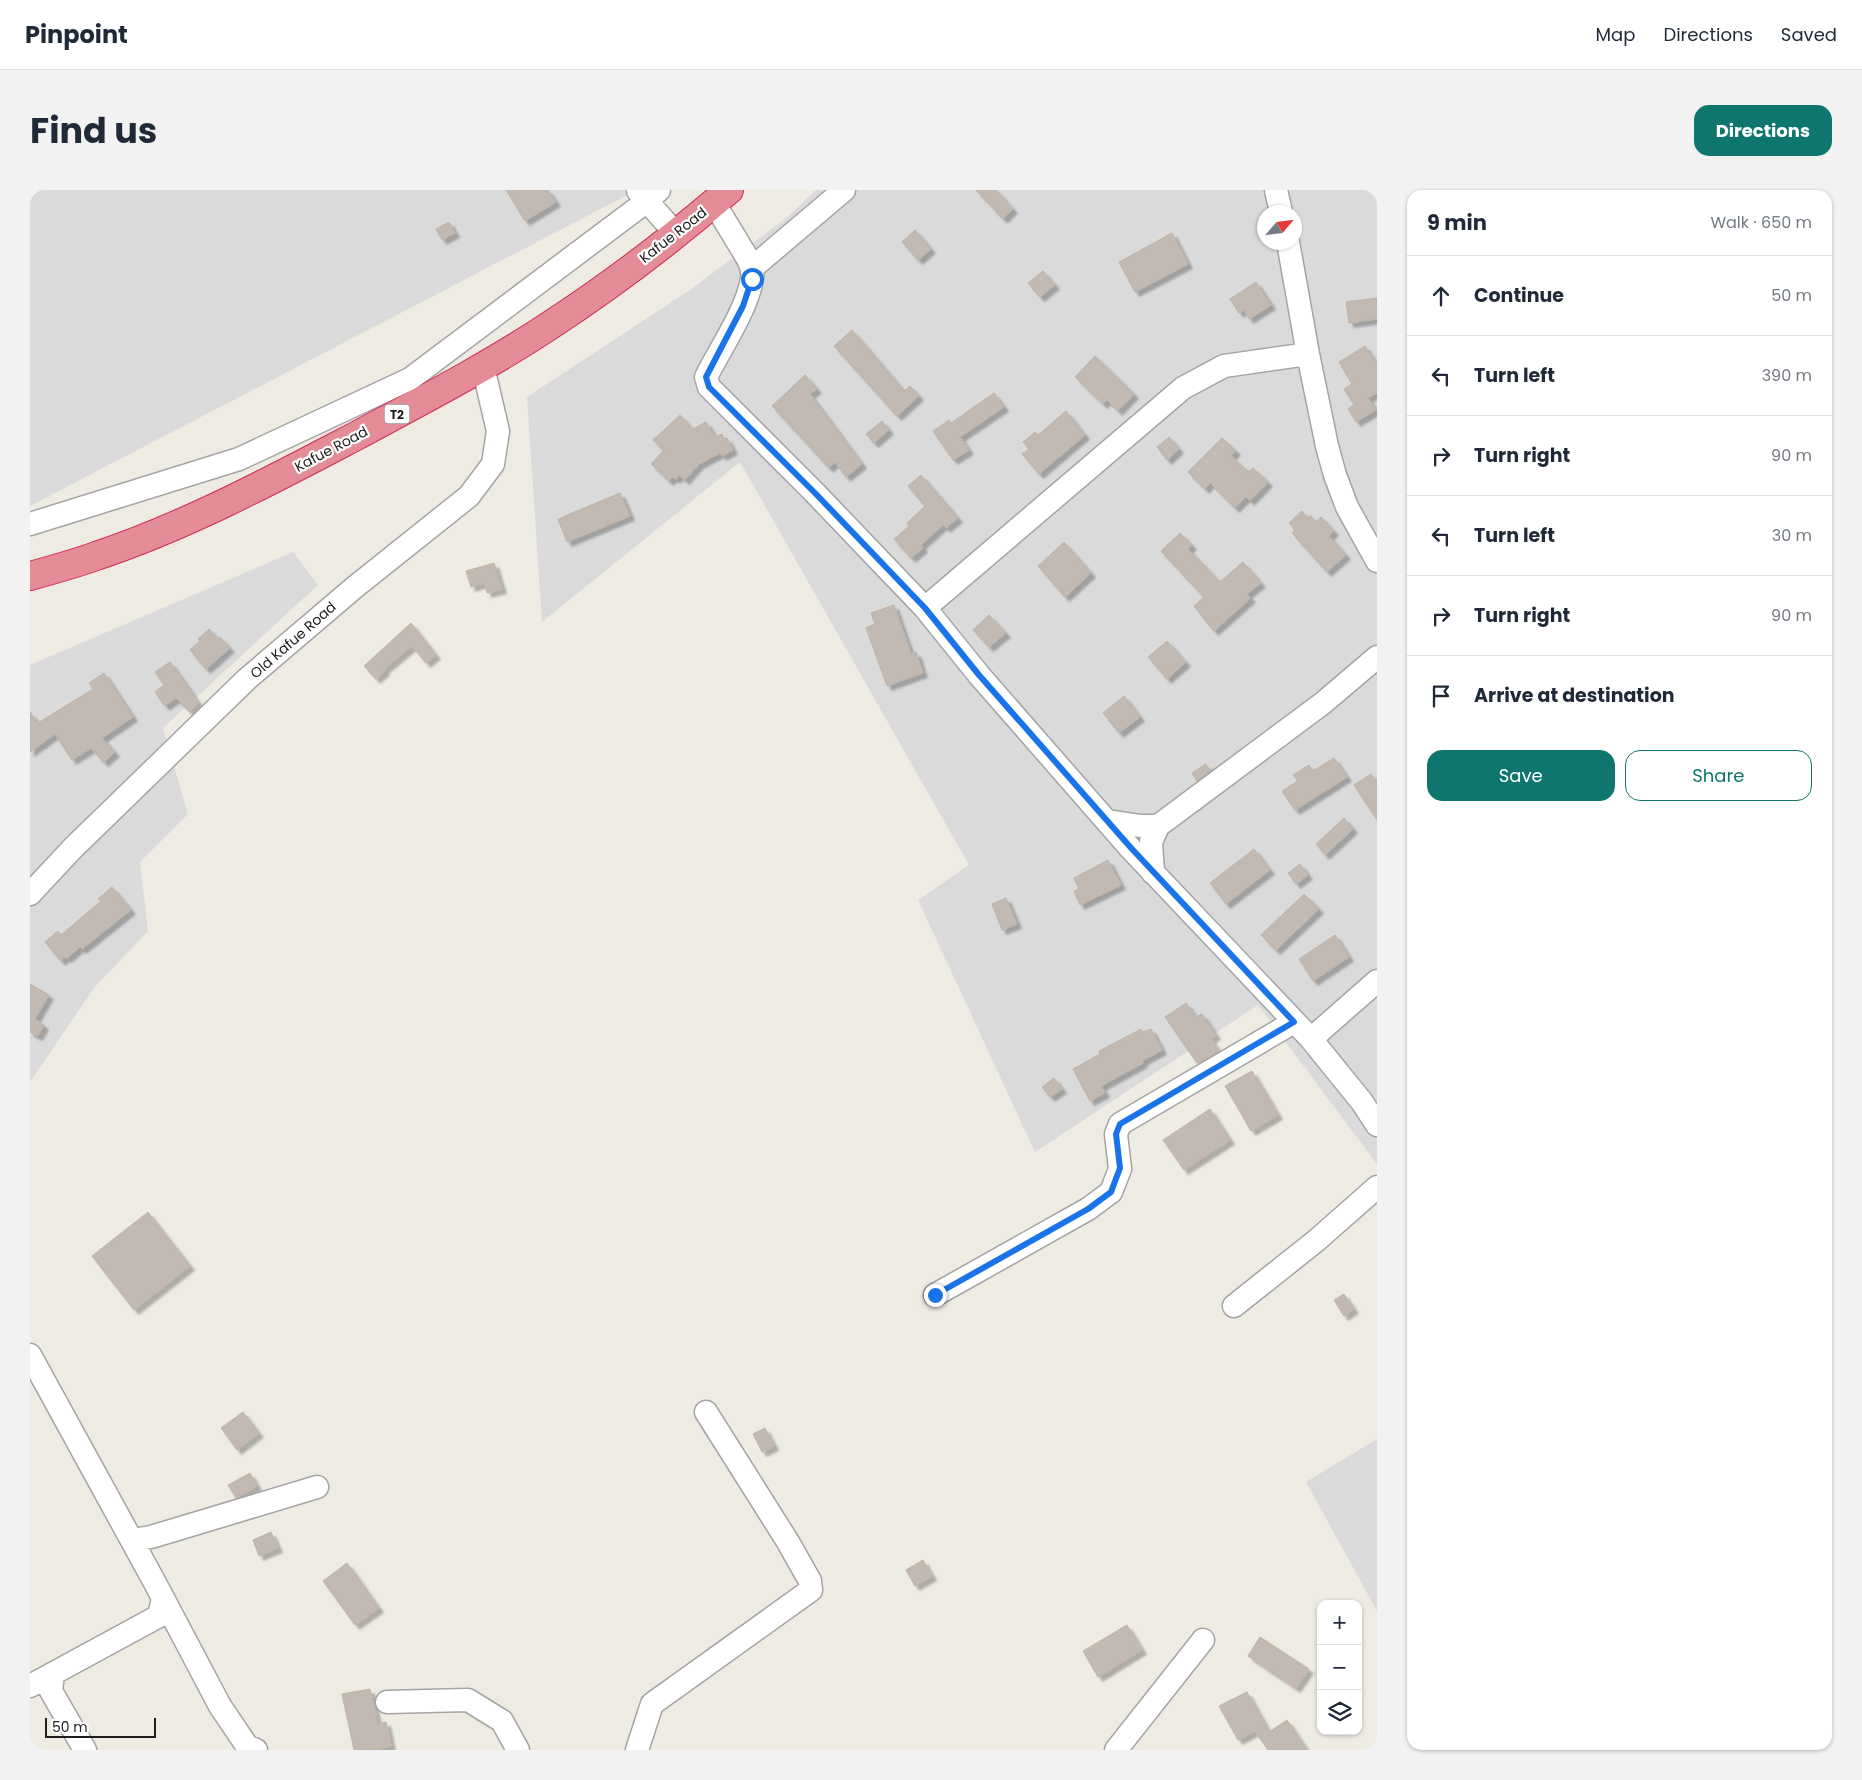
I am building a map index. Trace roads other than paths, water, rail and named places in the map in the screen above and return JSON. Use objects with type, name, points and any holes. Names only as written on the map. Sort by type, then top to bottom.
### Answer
[{"type":"highway","name":"Kafue Road","points":[[30,576],[97,556],[186,520],[273,480],[483,367],[549,326],[677,235],[721,197]]},
{"type":"street","points":[[752,268],[844,190]]},
{"type":"street","points":[[1276,190],[1280,205]]},
{"type":"street","points":[[30,524],[239,459],[410,379],[648,194],[677,235]]},
{"type":"street","points":[[721,197],[752,268],[752,279],[743,306],[706,377],[709,387],[815,493],[925,608],[1015,717],[1153,873],[1311,1039],[1362,1102],[1377,1125]]},
{"type":"street","points":[[1289,250],[1308,354],[1335,475],[1347,507],[1377,562]]},
{"type":"street","points":[[925,608],[1183,388],[1224,366],[1308,354]]},
{"type":"street","name":"Old Kafue Road","points":[[30,894],[73,848],[247,679],[355,587],[469,496],[493,464],[498,431],[483,367]]},
{"type":"street","points":[[1153,873],[1152,842],[1158,826],[1323,703],[1377,657]]},
{"type":"street","points":[[1108,821],[1140,826],[1158,826]]},
{"type":"street","points":[[1311,1039],[1377,980]]},
{"type":"street","points":[[935,1295],[1088,1209],[1111,1192],[1120,1168],[1116,1134],[1120,1124],[1294,1022]]},
{"type":"street","points":[[1234,1306],[1317,1240],[1377,1187]]},
{"type":"street","points":[[30,1355],[132,1540],[220,1706],[247,1746],[256,1750]]},
{"type":"street","points":[[637,1750],[652,1704],[811,1590],[810,1581],[788,1542],[706,1412]]},
{"type":"street","points":[[132,1540],[151,1537],[317,1487]]},
{"type":"street","points":[[30,1686],[159,1616],[163,1598]]},
{"type":"street","points":[[1116,1750],[1204,1640]]},
{"type":"street","points":[[53,1674],[51,1692],[85,1750]]},
{"type":"street","points":[[387,1702],[468,1700],[502,1721],[518,1750]]}]
